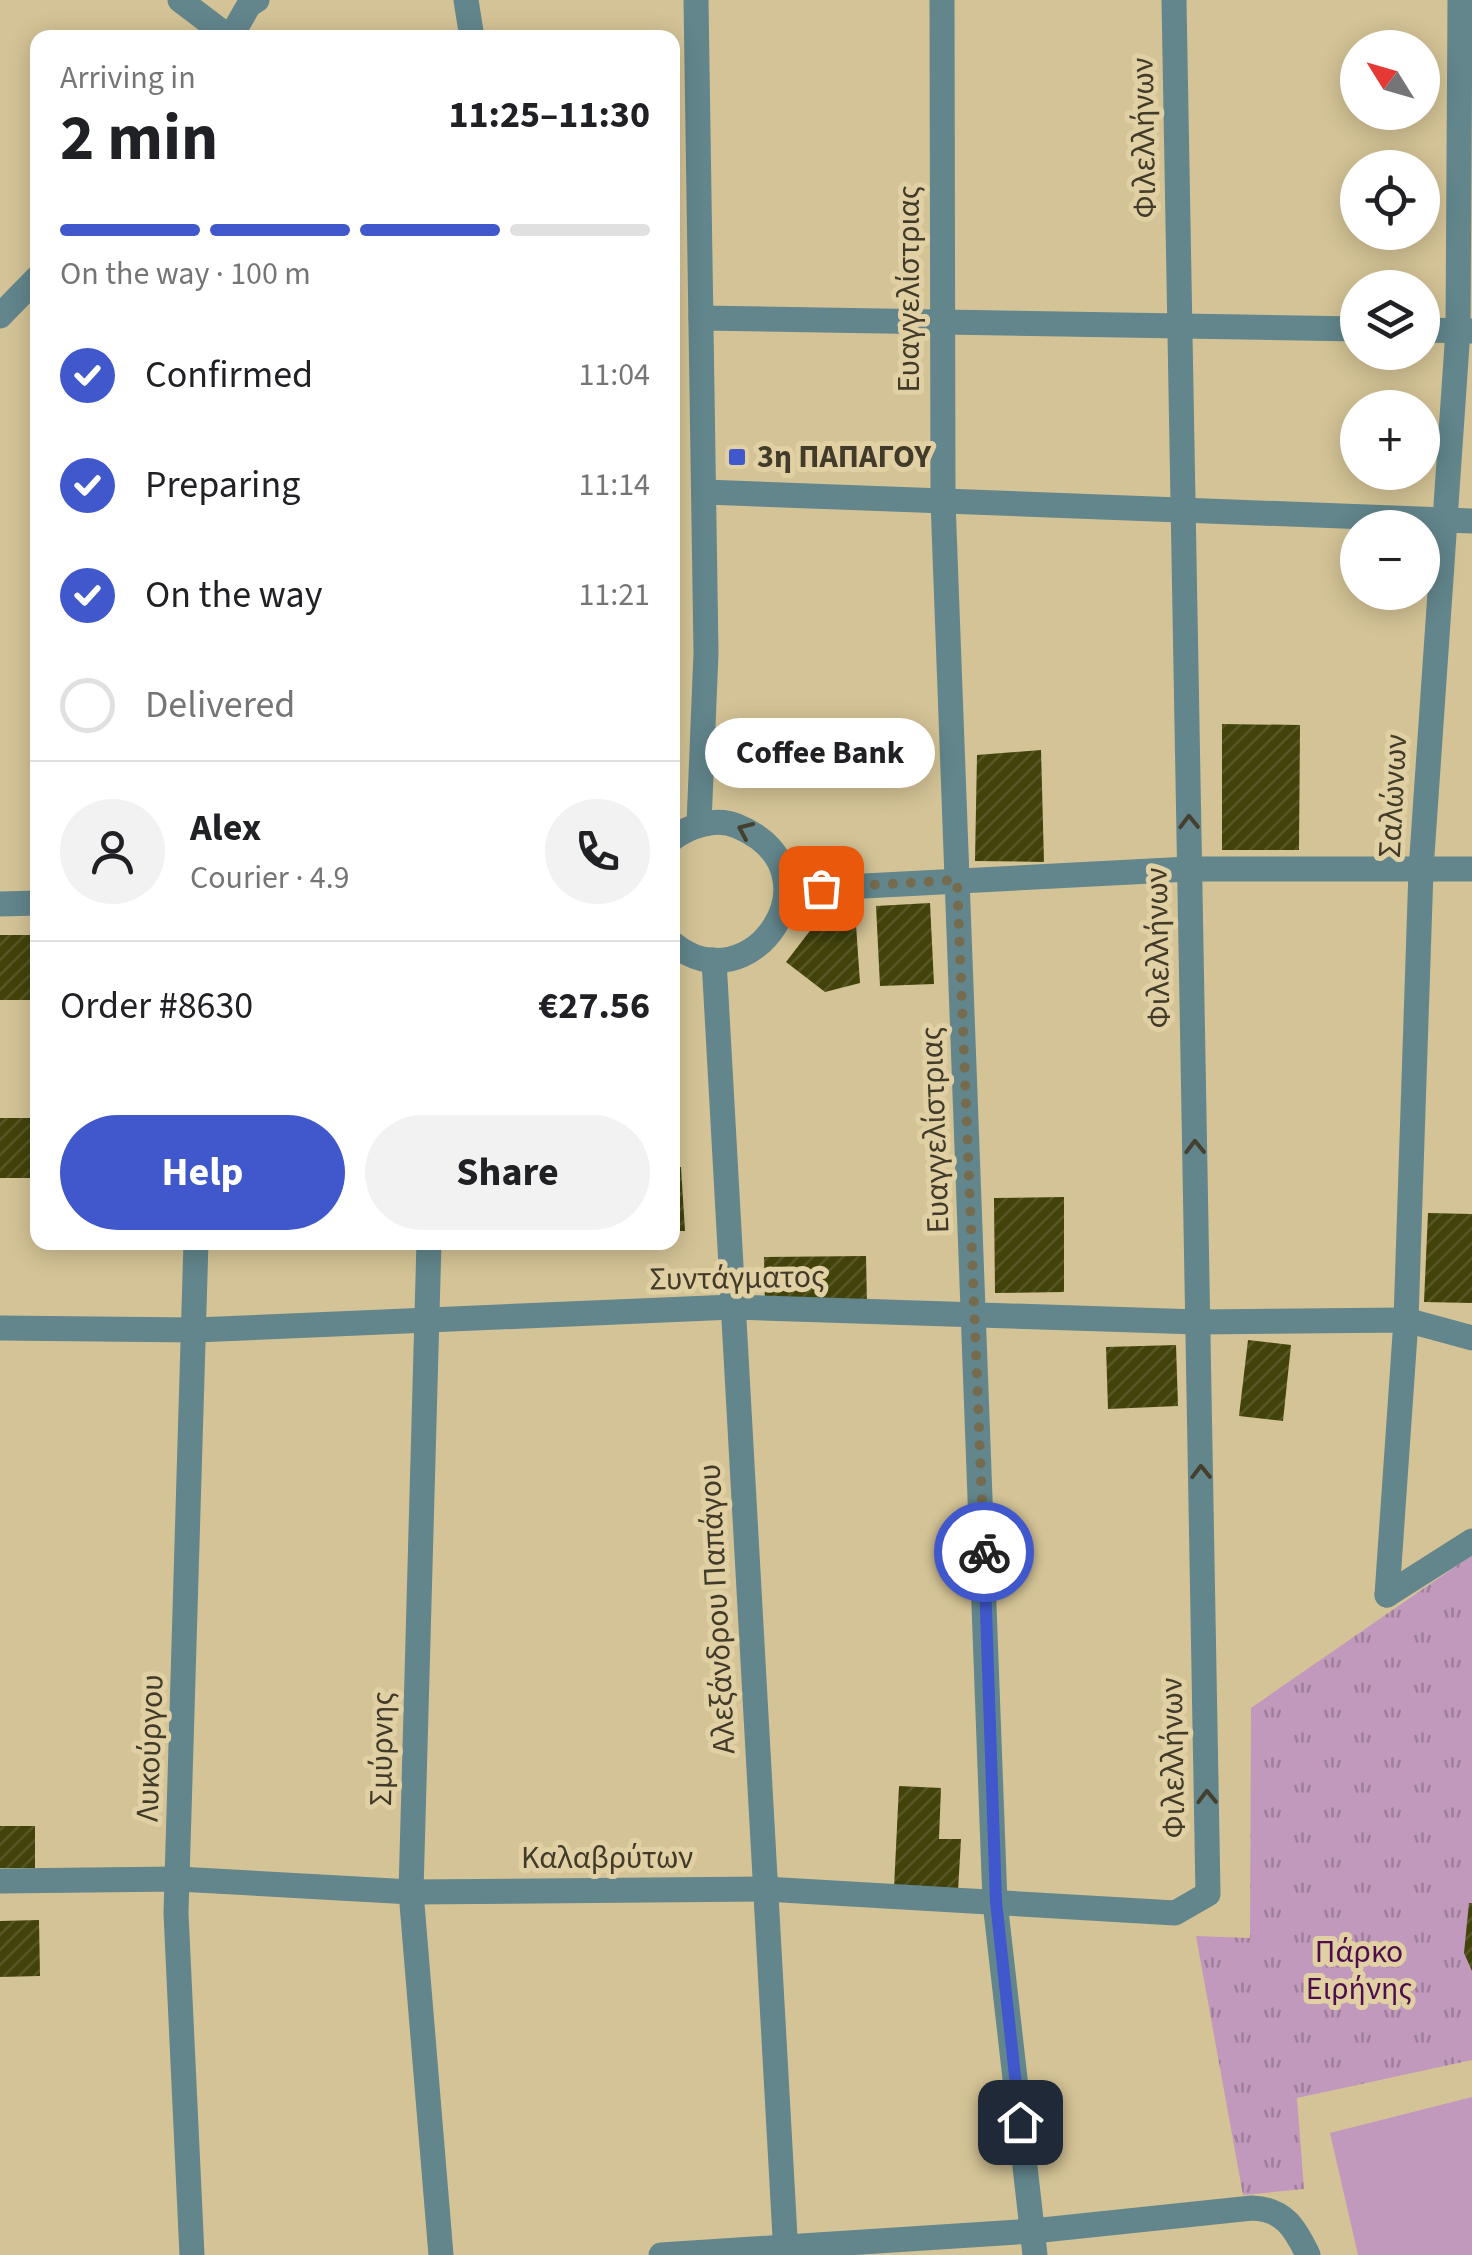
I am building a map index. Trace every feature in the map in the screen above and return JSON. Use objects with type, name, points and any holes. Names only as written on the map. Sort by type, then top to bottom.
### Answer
[{"type":"street","points":[[180,0],[219,30]]},
{"type":"street","points":[[235,30],[249,5],[257,0]]},
{"type":"street","points":[[466,0],[473,18],[472,30]]},
{"type":"street","points":[[696,0],[706,653],[699,824]]},
{"type":"street","name":"Ευαγγελίστριας","points":[[942,0],[940,322],[944,501],[996,1902],[1034,2243]]},
{"type":"street","name":"Φιλελλήνων","points":[[1174,0],[1208,1894]]},
{"type":"street","name":"Σαλώνων","points":[[1460,0],[1465,330],[1442,520],[1421,870],[1406,1320],[1388,1595],[1472,1541]]},
{"type":"street","points":[[0,316],[30,285]]},
{"type":"street","points":[[702,318],[1340,328]]},
{"type":"street","points":[[705,492],[1472,521]]},
{"type":"street","points":[[680,835],[699,824],[730,822],[759,835],[780,859],[787,890],[784,912],[765,940],[736,958],[714,960],[694,956],[680,947]]},
{"type":"street","points":[[787,890],[1190,870],[1472,868]]},
{"type":"street","points":[[0,904],[30,903]]},
{"type":"street","name":"Αλεξάνδρου Παπάγου","points":[[714,960],[786,2250]]},
{"type":"street","name":"Λυκούργου","points":[[192,2255],[178,1879],[196,1250]]},
{"type":"street","name":"Σμύρνης","points":[[428,1250],[410,1892],[441,2255]]},
{"type":"street","name":"Συντάγματος","points":[[0,1328],[194,1330],[733,1307],[1198,1322],[1406,1320],[1472,1338]]},
{"type":"street","name":"Καλαβρύτων","points":[[0,1881],[178,1879],[410,1892],[766,1890],[1175,1914],[1208,1894]]},
{"type":"street","points":[[661,2255],[1034,2243],[1252,2208],[1270,2208],[1293,2225],[1308,2255]]},
{"type":"green space","name":"Πάρκο Ειρήνης","points":[[1472,1555],[1472,2060],[1297,2098],[1304,2189],[1243,2195],[1196,1936],[1250,1938],[1251,1708]]},
{"type":"green space","points":[[1472,2097],[1472,2255],[1358,2255],[1330,2133]]},
{"type":"building","points":[[1222,724],[1300,725],[1299,850],[1222,850]]},
{"type":"building","points":[[1041,750],[1044,862],[975,861],[977,755]]},
{"type":"building","points":[[930,903],[934,984],[880,986],[876,906]]},
{"type":"building","points":[[855,910],[860,983],[825,992],[786,962],[816,923]]},
{"type":"building","points":[[0,935],[30,935],[30,1000],[0,1000]]},
{"type":"building","points":[[0,1118],[30,1118],[30,1178],[0,1178]]},
{"type":"building","points":[[680,1167],[681,1167],[685,1231],[680,1231]]},
{"type":"building","points":[[1064,1197],[1064,1292],[995,1293],[994,1198]]},
{"type":"building","points":[[1428,1213],[1472,1214],[1472,1303],[1424,1302]]},
{"type":"building","points":[[866,1256],[867,1305],[765,1306],[764,1257]]},
{"type":"building","points":[[1248,1340],[1291,1345],[1283,1421],[1239,1416]]},
{"type":"building","points":[[1176,1345],[1178,1406],[1108,1409],[1106,1347]]},
{"type":"building","points":[[899,1786],[941,1788],[939,1839],[961,1839],[958,1891],[894,1888]]},
{"type":"building","points":[[0,1826],[35,1826],[35,1868],[0,1868]]},
{"type":"building","points":[[1472,1903],[1472,1971],[1464,1953]]},
{"type":"building","points":[[39,1920],[40,1976],[0,1977],[0,1921]]},
{"type":"way so far","points":[[821,888],[957,880],[984,1552]]},
{"type":"place","name":"3η ΠΑΠΑΓΟΥ","points":[[737,457]]},
{"type":"place","name":"Coffee Bank","points":[[821,888]]},
{"type":"route","points":[[984,1552],[996,1902],[1020,2122]]}]
